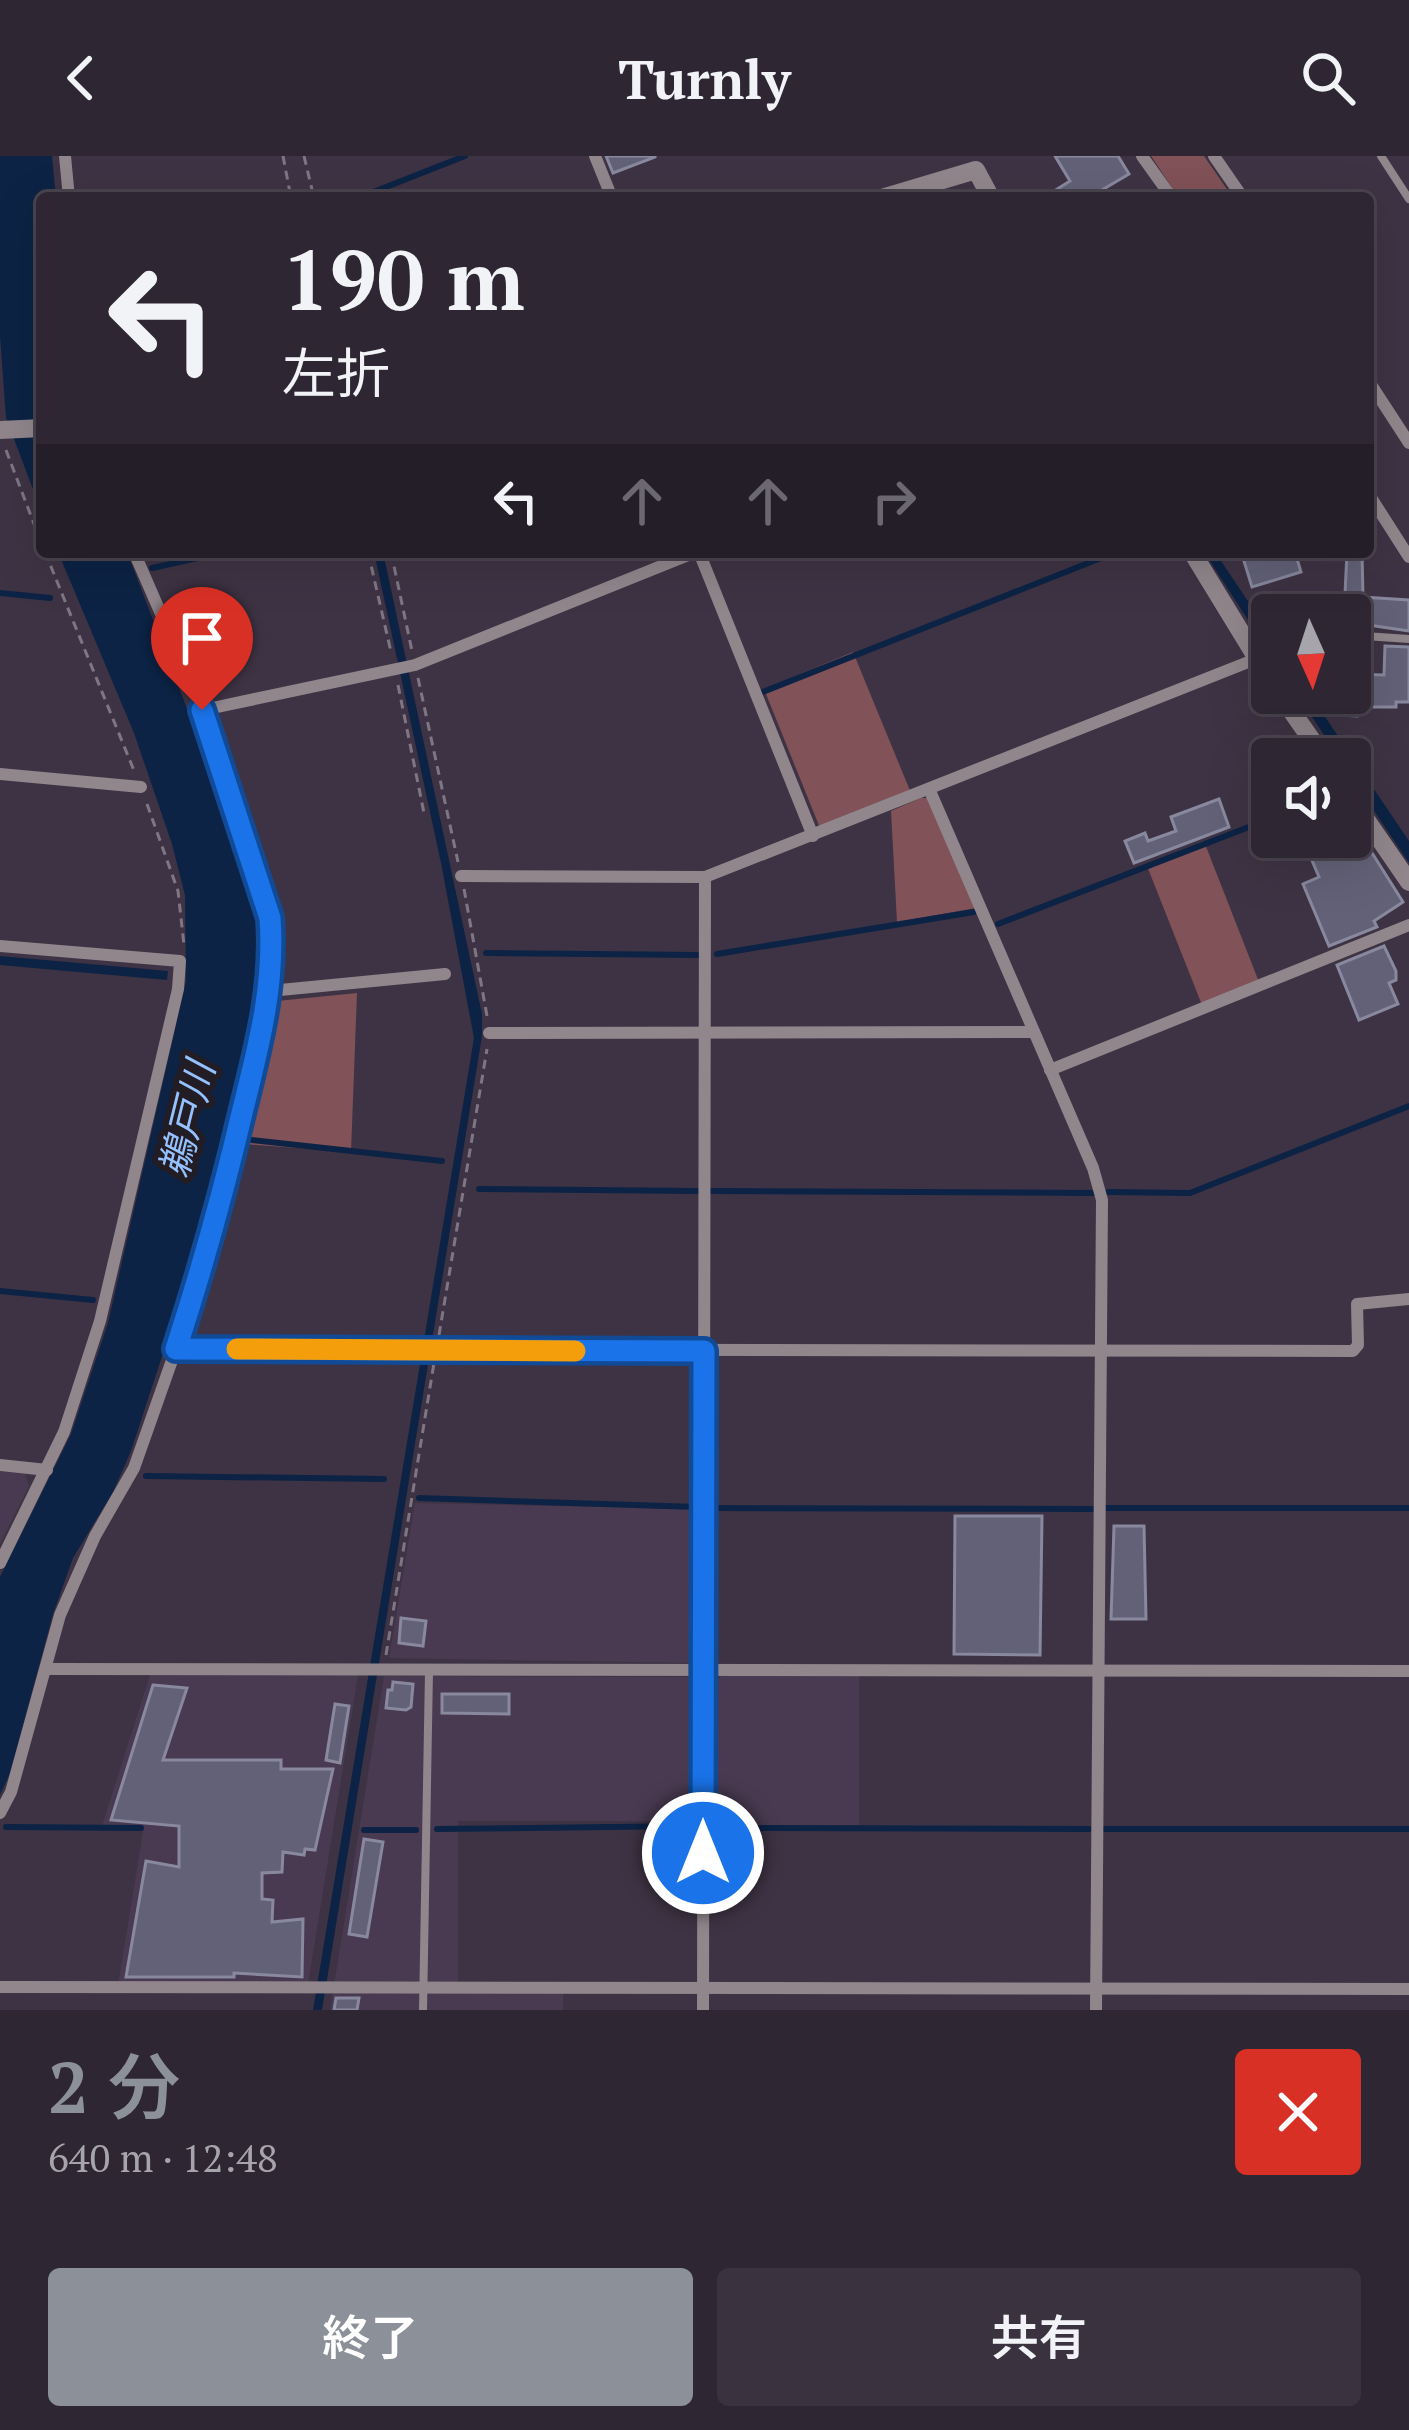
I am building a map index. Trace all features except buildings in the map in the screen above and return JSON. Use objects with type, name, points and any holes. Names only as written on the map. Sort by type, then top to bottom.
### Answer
[{"type":"street","points":[[65,156],[68,192]]},
{"type":"street","points":[[595,156],[609,192]]},
{"type":"street","points":[[1142,156],[1168,192]]},
{"type":"street","points":[[1214,156],[1239,192]]},
{"type":"street","points":[[897,192],[973,163],[988,192]]},
{"type":"street","points":[[1374,389],[1409,443]]},
{"type":"street","points":[[0,421],[0,430],[36,428]]},
{"type":"street","points":[[1374,502],[1409,556]]},
{"type":"street","points":[[0,1813],[11,1792],[60,1615],[95,1536],[134,1468],[176,1349],[215,1227],[270,991],[270,918],[202,710],[137,558]]},
{"type":"street","points":[[202,710],[408,666],[683,558]]},
{"type":"street","points":[[700,558],[813,836]]},
{"type":"street","points":[[1196,558],[1251,636]]},
{"type":"street","points":[[461,876],[705,878],[1251,659]]},
{"type":"street","points":[[0,774],[141,787]]},
{"type":"street","points":[[931,791],[1100,1186],[1096,2010]]},
{"type":"street","points":[[1371,827],[1409,882]]},
{"type":"street","points":[[703,2010],[705,878]]},
{"type":"street","points":[[1050,1070],[1409,926]]},
{"type":"street","points":[[0,946],[180,961],[178,989],[100,1321],[47,1470],[0,1562]]},
{"type":"street","points":[[270,991],[445,974]]},
{"type":"street","points":[[489,1034],[1034,1033]]},
{"type":"street","points":[[176,1349],[1353,1351],[1358,1345],[1357,1304],[1409,1299]]},
{"type":"street","points":[[0,1466],[47,1470]]},
{"type":"street","points":[[46,1669],[1409,1671]]},
{"type":"street","points":[[0,1987],[1409,1989]]},
{"type":"lane","points":[[1381,156],[1409,199]]},
{"type":"lane","points":[[1371,636],[1409,639]]},
{"type":"lane","points":[[423,2010],[429,1669]]},
{"type":"path","points":[[283,156],[290,192]]},
{"type":"path","points":[[304,156],[313,192]]},
{"type":"path","points":[[0,430],[36,531]]},
{"type":"path","points":[[47,558],[178,891],[184,954],[180,961]]},
{"type":"path","points":[[384,1669],[489,1034],[461,876],[408,666],[392,558]]},
{"type":"shaded area","points":[[1151,156],[1204,156],[1229,192],[1175,192]]},
{"type":"shaded area","points":[[853,652],[911,793],[820,828],[764,689]]},
{"type":"shaded area","points":[[927,798],[976,908],[897,922],[891,811]]},
{"type":"shaded area","points":[[1205,844],[1259,982],[1202,1005],[1147,866]]},
{"type":"shaded area","points":[[357,993],[351,1152],[244,1144],[277,1001]]},
{"type":"shaded area","points":[[0,1471],[25,1474],[29,1486],[0,1544]]},
{"type":"shaded area","points":[[415,1503],[699,1509],[700,1657],[695,1663],[389,1658]]},
{"type":"shaded area","points":[[150,1675],[358,1675],[308,1984],[118,1985],[144,1826],[102,1826]]},
{"type":"shaded area","points":[[722,1675],[859,1676],[859,1825],[712,1825],[711,1686]]},
{"type":"shaded area","points":[[384,1676],[690,1677],[696,1683],[695,1821],[458,1821],[458,1992],[563,1993],[563,2010],[330,2010]]},
{"type":"water","points":[[0,156],[52,156],[55,192],[36,192],[36,497],[6,418],[0,336]]},
{"type":"water","name":"鵜戸川","points":[[61,558],[129,558],[256,903],[260,958],[239,1087],[189,1274],[131,1451],[113,1492],[73,1558],[0,1795],[0,1577],[71,1434],[108,1323],[186,981],[185,895],[134,733]]},
{"type":"water","points":[[375,558],[384,558],[482,1014],[482,1036],[322,2010],[313,2010],[474,1038]]},
{"type":"water","points":[[1208,558],[1219,558],[1251,606],[1251,625]]},
{"type":"water","points":[[1310,714],[1323,714],[1339,738],[1326,738]]},
{"type":"water","points":[[1371,785],[1409,841],[1409,863],[1371,806]]},
{"type":"water","points":[[0,956],[168,971],[167,980],[0,965]]},
{"type":"waterway","points":[[373,192],[465,156]]},
{"type":"waterway","points":[[152,568],[198,558]]},
{"type":"waterway","points":[[760,693],[1101,558]]},
{"type":"waterway","points":[[0,593],[50,598]]},
{"type":"waterway","points":[[998,924],[1251,826]]},
{"type":"waterway","points":[[717,954],[974,912]]},
{"type":"waterway","points":[[486,953],[699,955]]},
{"type":"waterway","points":[[1108,1192],[1190,1193],[1409,1106]]},
{"type":"waterway","points":[[252,1140],[442,1161]]},
{"type":"waterway","points":[[479,1189],[697,1191]]},
{"type":"waterway","points":[[712,1191],[1096,1193]]},
{"type":"waterway","points":[[0,1291],[93,1300]]},
{"type":"waterway","points":[[146,1476],[384,1479]]},
{"type":"waterway","points":[[419,1498],[697,1507]]},
{"type":"waterway","points":[[709,1508],[1092,1509]]},
{"type":"waterway","points":[[1105,1508],[1409,1508]]},
{"type":"waterway","points":[[437,1829],[692,1826]]},
{"type":"waterway","points":[[6,1827],[141,1828]]},
{"type":"waterway","points":[[717,1828],[1089,1829]]},
{"type":"waterway","points":[[1105,1829],[1409,1829]]},
{"type":"waterway","points":[[364,1830],[416,1830]]},
{"type":"slow traffic","points":[[237,1349],[575,1351]]},
{"type":"route","points":[[202,710],[270,918],[272,949],[260,1041],[215,1227],[176,1349],[704,1351],[703,1853]]}]
